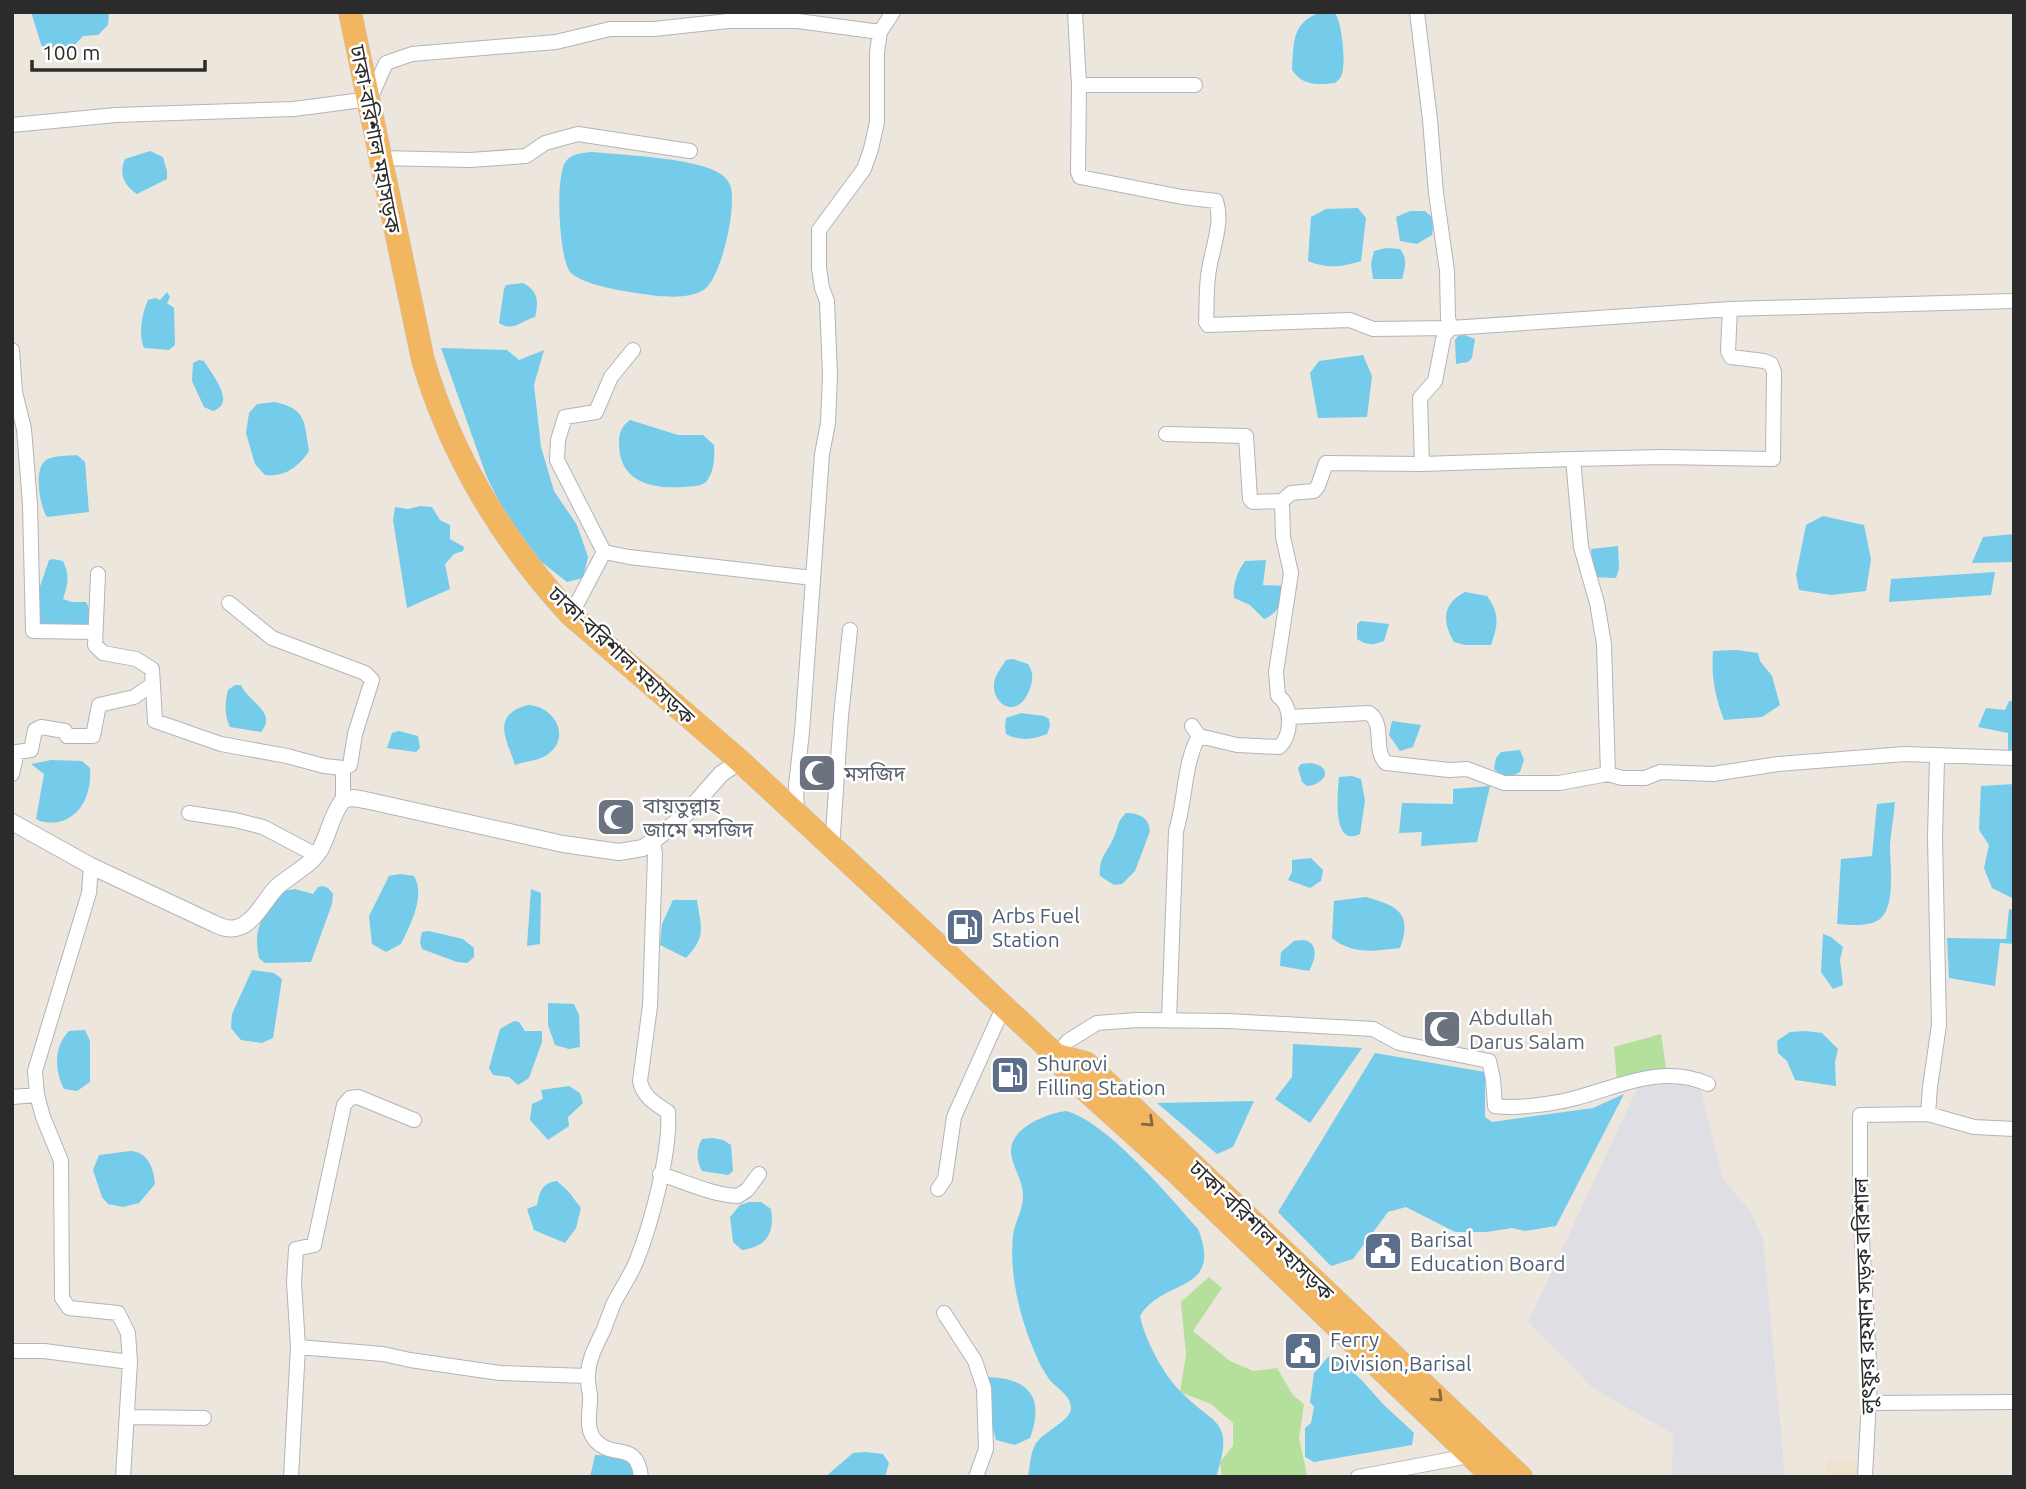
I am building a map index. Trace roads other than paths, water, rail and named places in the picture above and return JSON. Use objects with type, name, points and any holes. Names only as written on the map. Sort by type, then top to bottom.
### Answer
[{"type":"highway","name":"ঢাকা-বরিশাল মহাসড়ক","points":[[350,12],[423,360],[436,404],[467,472],[551,593],[576,606],[832,849],[1056,1055],[1069,1075],[1175,1171],[1493,1477]]},
{"type":"highway","name":"ঢাকা-বরিশাল মহাসড়ক","points":[[1056,1055],[1086,1063],[1521,1477]]},
{"type":"street","points":[[797,816],[796,785],[830,376],[827,301],[819,268],[819,230],[864,169],[872,149],[877,122],[877,52],[880,32],[893,12]]},
{"type":"street","points":[[1075,12],[1079,85],[1077,172],[1080,177],[1216,201],[1219,207],[1216,238],[1208,275],[1206,322],[1209,325],[1350,320],[1373,329],[1451,328],[1730,309],[2014,301]]},
{"type":"street","points":[[1418,12],[1451,328]]},
{"type":"street","points":[[12,125],[116,115],[294,109],[370,99],[386,64],[412,54],[556,42],[610,29],[654,29],[727,21],[798,21],[880,32]]},
{"type":"street","points":[[1079,85],[1195,85]]},
{"type":"street","points":[[379,158],[470,160],[526,156],[545,143],[578,134],[690,151]]},
{"type":"street","points":[[1166,434],[1245,436],[1250,499],[1253,502],[1282,501],[1291,493],[1317,489],[1326,463],[1422,464],[1662,457],[1773,459],[1774,372],[1771,364],[1764,360],[1731,357],[1728,351],[1730,309]]},
{"type":"street","points":[[1422,464],[1420,398],[1435,381],[1444,335],[1451,328]]},
{"type":"street","points":[[604,552],[557,460],[558,440],[565,417],[596,412],[611,377],[633,350]]},
{"type":"street","points":[[12,351],[15,392],[24,429],[28,479],[33,631],[94,632]]},
{"type":"street","points":[[1573,459],[1581,547],[1597,603],[1604,644],[1608,774]]},
{"type":"street","points":[[1169,1020],[1176,831],[1182,814],[1195,731],[1237,745],[1279,747],[1286,737],[1290,716],[1283,698],[1278,696],[1276,672],[1291,573],[1283,537],[1282,501]]},
{"type":"street","points":[[604,552],[813,578]]},
{"type":"street","points":[[576,606],[604,552]]},
{"type":"street","points":[[98,574],[95,645],[103,653],[136,659],[152,669],[155,721],[222,744],[343,768],[350,765],[355,734],[372,680],[365,674],[272,638],[229,603]]},
{"type":"street","points":[[832,849],[850,630]]},
{"type":"street","points":[[12,774],[17,752],[31,750],[35,730],[41,727],[65,731],[66,736],[93,736],[99,705],[134,696],[153,684]]},
{"type":"street","points":[[1290,716],[1369,713],[1378,724],[1380,757],[1386,763],[1449,770],[1467,769],[1504,783],[1559,783],[1608,774],[1622,778],[1645,778],[1660,772],[1713,774],[1778,764],[1905,754],[2014,758]]},
{"type":"street","points":[[1937,760],[1935,838],[1939,1025],[1928,1114],[1973,1127],[2014,1129]]},
{"type":"street","points":[[12,822],[91,866],[226,929],[235,929],[245,924],[277,887],[316,855],[338,805],[343,800],[365,800],[606,852],[632,851],[643,848],[684,816],[721,774],[740,761]]},
{"type":"street","points":[[343,768],[343,800]]},
{"type":"street","points":[[189,813],[263,827],[316,855]]},
{"type":"street","points":[[640,1477],[635,1457],[627,1452],[602,1446],[594,1440],[589,1424],[590,1396],[587,1376],[590,1358],[635,1263],[649,1224],[670,1131],[668,1112],[651,1100],[642,1090],[640,1081],[650,1006],[655,854],[653,841]]},
{"type":"street","points":[[91,866],[89,893],[35,1071],[37,1095],[43,1117],[61,1161],[62,1298],[69,1308],[118,1313],[128,1333],[130,1362],[122,1477]]},
{"type":"street","points":[[938,1189],[945,1180],[954,1117],[1003,1008]]},
{"type":"street","points":[[1056,1055],[1068,1041],[1097,1023],[1169,1020],[1313,1024],[1373,1029],[1399,1042],[1489,1061],[1494,1106],[1507,1107],[1572,1099],[1652,1076],[1690,1076],[1708,1084]]},
{"type":"street","points":[[12,1097],[37,1095]]},
{"type":"street","points":[[291,1477],[298,1347],[294,1282],[296,1249],[314,1245],[344,1105],[350,1098],[358,1097],[414,1120]]},
{"type":"street","name":"লুৎফুর রহমান সড়ক বরিশাল","points":[[1865,1477],[1869,1337],[1860,1204],[1860,1115],[1928,1114]]},
{"type":"street","points":[[660,1174],[723,1195],[738,1196],[747,1190],[759,1174]]},
{"type":"street","points":[[944,1313],[975,1361],[984,1388],[986,1449],[976,1477]]},
{"type":"street","points":[[298,1347],[383,1354],[500,1373],[587,1376]]},
{"type":"street","points":[[12,1351],[44,1351],[130,1362]]},
{"type":"street","points":[[1869,1402],[2014,1402]]},
{"type":"street","points":[[127,1417],[204,1418]]},
{"type":"street","points":[[1358,1477],[1469,1455]]},
{"type":"water","points":[[31,12],[109,12],[108,25],[98,35],[83,36],[72,48],[42,47]]},
{"type":"water","points":[[1321,12],[1334,12],[1341,32],[1343,68],[1341,77],[1335,83],[1306,82],[1292,70],[1294,42],[1299,28]]},
{"type":"water","points":[[150,151],[163,157],[167,179],[137,194],[124,179],[123,164],[125,159]]},
{"type":"water","points":[[592,152],[679,161],[712,169],[726,179],[732,198],[726,241],[717,270],[705,289],[676,297],[658,296],[601,286],[571,273],[563,252],[561,236],[560,181],[569,158]]},
{"type":"water","points":[[1358,208],[1366,218],[1361,261],[1334,266],[1308,261],[1311,217],[1326,209]]},
{"type":"water","points":[[1410,211],[1425,211],[1434,219],[1432,235],[1417,244],[1400,241],[1396,217]]},
{"type":"water","points":[[1400,249],[1403,253],[1405,264],[1402,279],[1373,279],[1371,264],[1374,251]]},
{"type":"water","points":[[523,283],[532,289],[536,297],[535,317],[513,326],[499,323],[506,285]]},
{"type":"water","points":[[167,292],[170,297],[167,303],[174,308],[175,345],[169,350],[144,348],[142,324],[148,300],[160,300]]},
{"type":"water","points":[[1464,335],[1475,339],[1472,358],[1468,362],[1456,364],[1455,340]]},
{"type":"water","points":[[441,348],[507,350],[519,360],[544,350],[534,385],[541,447],[554,491],[577,525],[588,557],[583,578],[567,582],[535,557],[502,508],[486,475]]},
{"type":"water","points":[[1363,355],[1372,376],[1367,417],[1318,418],[1310,373],[1319,361]]},
{"type":"water","points":[[204,361],[223,395],[220,407],[213,411],[204,407],[192,381],[193,363]]},
{"type":"water","points":[[275,402],[299,413],[309,451],[291,470],[265,475],[255,464],[246,433],[249,413],[257,404]]},
{"type":"water","points":[[630,420],[678,435],[703,435],[714,445],[713,465],[706,482],[693,486],[661,487],[640,481],[631,475],[620,456],[619,443],[622,430]]},
{"type":"water","points":[[77,455],[85,462],[89,512],[47,517],[39,489],[41,467],[50,458]]},
{"type":"water","points":[[395,507],[408,509],[432,507],[440,520],[450,525],[450,539],[464,547],[463,551],[454,554],[445,564],[450,589],[407,608],[393,520]]},
{"type":"water","points":[[1823,516],[1864,525],[1871,559],[1866,591],[1831,595],[1799,590],[1796,575],[1806,525]]},
{"type":"water","points":[[2014,534],[2013,562],[1972,563],[1983,537]]},
{"type":"water","points":[[1618,546],[1619,569],[1616,578],[1593,577],[1591,549]]},
{"type":"water","points":[[49,560],[63,561],[67,571],[63,599],[86,602],[90,611],[87,626],[50,627],[40,623],[36,598]]},
{"type":"water","points":[[1266,560],[1263,585],[1286,586],[1280,606],[1264,619],[1250,605],[1234,598],[1234,588],[1245,561]]},
{"type":"water","points":[[1995,572],[1991,595],[1889,602],[1891,579]]},
{"type":"water","points":[[1465,592],[1487,596],[1494,608],[1496,620],[1491,645],[1465,645],[1454,642],[1450,634],[1446,620],[1448,608]]},
{"type":"water","points":[[1361,621],[1389,624],[1384,641],[1371,644],[1357,639],[1357,624]]},
{"type":"water","points":[[1713,651],[1758,653],[1760,661],[1772,676],[1780,705],[1762,717],[1724,720],[1714,686]]},
{"type":"water","points":[[1013,659],[1028,664],[1032,680],[1023,701],[1009,707],[998,699],[994,683],[1006,660]]},
{"type":"water","points":[[235,685],[241,685],[264,713],[266,719],[261,732],[230,727],[226,700],[228,690]]},
{"type":"water","points":[[2009,701],[2014,701],[2014,752],[2008,751],[2008,733],[1978,727],[1986,708],[2005,710]]},
{"type":"water","points":[[528,705],[546,711],[552,717],[557,724],[558,740],[547,755],[515,765],[506,738],[505,722],[516,709]]},
{"type":"water","points":[[1021,713],[1049,719],[1047,734],[1026,739],[1006,734],[1006,718]]},
{"type":"water","points":[[1392,721],[1421,725],[1413,747],[1400,751],[1389,735]]},
{"type":"water","points":[[399,731],[418,736],[420,748],[416,752],[387,748],[392,733]]},
{"type":"water","points":[[1520,750],[1524,760],[1520,772],[1506,776],[1494,769],[1496,758],[1501,752]]},
{"type":"water","points":[[51,760],[82,761],[90,768],[90,776],[80,809],[67,819],[49,823],[36,819],[44,774],[31,764]]},
{"type":"water","points":[[1311,763],[1323,768],[1325,775],[1319,782],[1307,786],[1302,782],[1298,768],[1301,764]]},
{"type":"water","points":[[1352,776],[1361,779],[1365,801],[1360,834],[1351,836],[1344,833],[1340,826],[1338,794],[1339,777]]},
{"type":"water","points":[[2014,784],[2014,899],[1992,888],[1984,868],[1989,845],[1979,830],[1981,786]]},
{"type":"water","points":[[1490,786],[1477,842],[1421,846],[1422,832],[1399,833],[1402,803],[1453,804],[1453,789]]},
{"type":"water","points":[[1895,802],[1890,845],[1890,895],[1885,913],[1871,923],[1837,924],[1841,859],[1872,856],[1877,804]]},
{"type":"water","points":[[1126,813],[1142,817],[1148,822],[1150,831],[1135,871],[1122,884],[1114,885],[1100,876],[1100,865],[1119,822]]},
{"type":"water","points":[[1311,858],[1323,870],[1321,881],[1310,888],[1288,880],[1292,872],[1292,860]]},
{"type":"water","points":[[389,876],[414,876],[418,901],[401,944],[386,952],[372,944],[369,916]]},
{"type":"water","points":[[323,886],[333,894],[332,904],[311,962],[265,963],[259,958],[257,937],[261,921],[271,907],[284,891],[295,889],[313,894],[318,887]]},
{"type":"water","points":[[531,889],[541,893],[540,944],[527,946]]},
{"type":"water","points":[[1366,897],[1400,912],[1405,926],[1400,948],[1373,951],[1356,949],[1332,938],[1334,901]]},
{"type":"water","points":[[673,900],[697,900],[700,937],[686,958],[660,945],[662,924]]},
{"type":"water","points":[[2009,909],[2014,910],[2014,944],[2000,943],[1995,986],[1949,978],[1947,938],[2006,939]]},
{"type":"water","points":[[429,931],[463,939],[474,948],[474,957],[467,963],[457,962],[422,949],[422,932]]},
{"type":"water","points":[[1823,934],[1843,947],[1840,960],[1843,985],[1833,989],[1821,972]]},
{"type":"water","points":[[1303,940],[1312,944],[1315,952],[1309,971],[1280,966],[1281,952],[1294,941]]},
{"type":"water","points":[[252,970],[274,973],[282,979],[273,1038],[262,1043],[241,1040],[231,1028],[232,1014]]},
{"type":"water","points":[[548,1003],[574,1004],[579,1015],[580,1047],[569,1049],[555,1045],[548,1025]]},
{"type":"water","points":[[514,1021],[519,1022],[525,1031],[542,1031],[542,1042],[529,1078],[518,1085],[509,1077],[493,1075],[489,1068],[500,1029]]},
{"type":"water","points":[[85,1030],[90,1041],[90,1082],[77,1091],[64,1089],[57,1066],[60,1044],[69,1031]]},
{"type":"water","points":[[1790,1032],[1822,1033],[1838,1049],[1835,1062],[1836,1086],[1795,1080],[1787,1061],[1778,1053],[1777,1041]]},
{"type":"water","points":[[1293,1044],[1362,1048],[1310,1123],[1275,1099],[1292,1077]]},
{"type":"water","points":[[1375,1053],[1485,1072],[1485,1117],[1492,1122],[1593,1108],[1624,1094],[1556,1226],[1525,1231],[1512,1228],[1487,1232],[1455,1232],[1406,1207],[1388,1212],[1353,1259],[1331,1266],[1278,1212]]},
{"type":"water","points":[[569,1086],[580,1093],[583,1103],[568,1117],[569,1126],[548,1140],[530,1120],[532,1104],[543,1099],[541,1090]]},
{"type":"water","points":[[1254,1101],[1233,1147],[1217,1154],[1157,1103]]},
{"type":"water","points":[[1066,1111],[1100,1129],[1118,1144],[1198,1229],[1204,1250],[1203,1265],[1197,1275],[1150,1304],[1140,1316],[1150,1346],[1168,1376],[1181,1392],[1212,1419],[1222,1433],[1223,1444],[1216,1477],[1028,1477],[1035,1445],[1070,1413],[1071,1408],[1069,1399],[1049,1379],[1039,1361],[1025,1327],[1017,1296],[1012,1250],[1023,1194],[1011,1148],[1014,1139],[1028,1125]]},
{"type":"water","points":[[713,1138],[731,1145],[733,1171],[728,1175],[702,1171],[700,1167],[700,1143],[702,1139]]},
{"type":"water","points":[[130,1151],[146,1158],[155,1184],[139,1203],[123,1207],[108,1204],[102,1197],[93,1170],[99,1155]]},
{"type":"water","points":[[557,1181],[581,1208],[576,1228],[565,1243],[534,1230],[527,1209],[537,1205],[545,1186]]},
{"type":"water","points":[[761,1202],[771,1209],[772,1225],[763,1242],[742,1250],[733,1242],[730,1217],[740,1205]]},
{"type":"water","points":[[1329,1356],[1351,1371],[1414,1433],[1412,1445],[1314,1462],[1305,1457],[1305,1428],[1311,1423],[1314,1407],[1310,1402],[1314,1373]]},
{"type":"water","points":[[986,1377],[1013,1381],[1030,1392],[1036,1411],[1030,1438],[1015,1445],[996,1440],[988,1412]]},
{"type":"water","points":[[853,1453],[883,1454],[889,1463],[885,1477],[825,1477]]},
{"type":"water","points":[[595,1455],[628,1456],[636,1466],[635,1477],[590,1477]]},
{"type":"place","name":"মসজিদ","points":[[817,773]]},
{"type":"place","name":"বায়তুল্লাহ জামে মসজিদ","points":[[616,817]]},
{"type":"place","name":"Arbs Fuel Station","points":[[965,927]]},
{"type":"place","name":"Abdullah Darus Salam","points":[[1442,1029]]},
{"type":"place","name":"Shurovi Filling Station","points":[[1010,1075]]},
{"type":"place","name":"Barisal Education Board","points":[[1383,1251]]},
{"type":"place","name":"Ferry Division,Barisal","points":[[1303,1351]]}]
